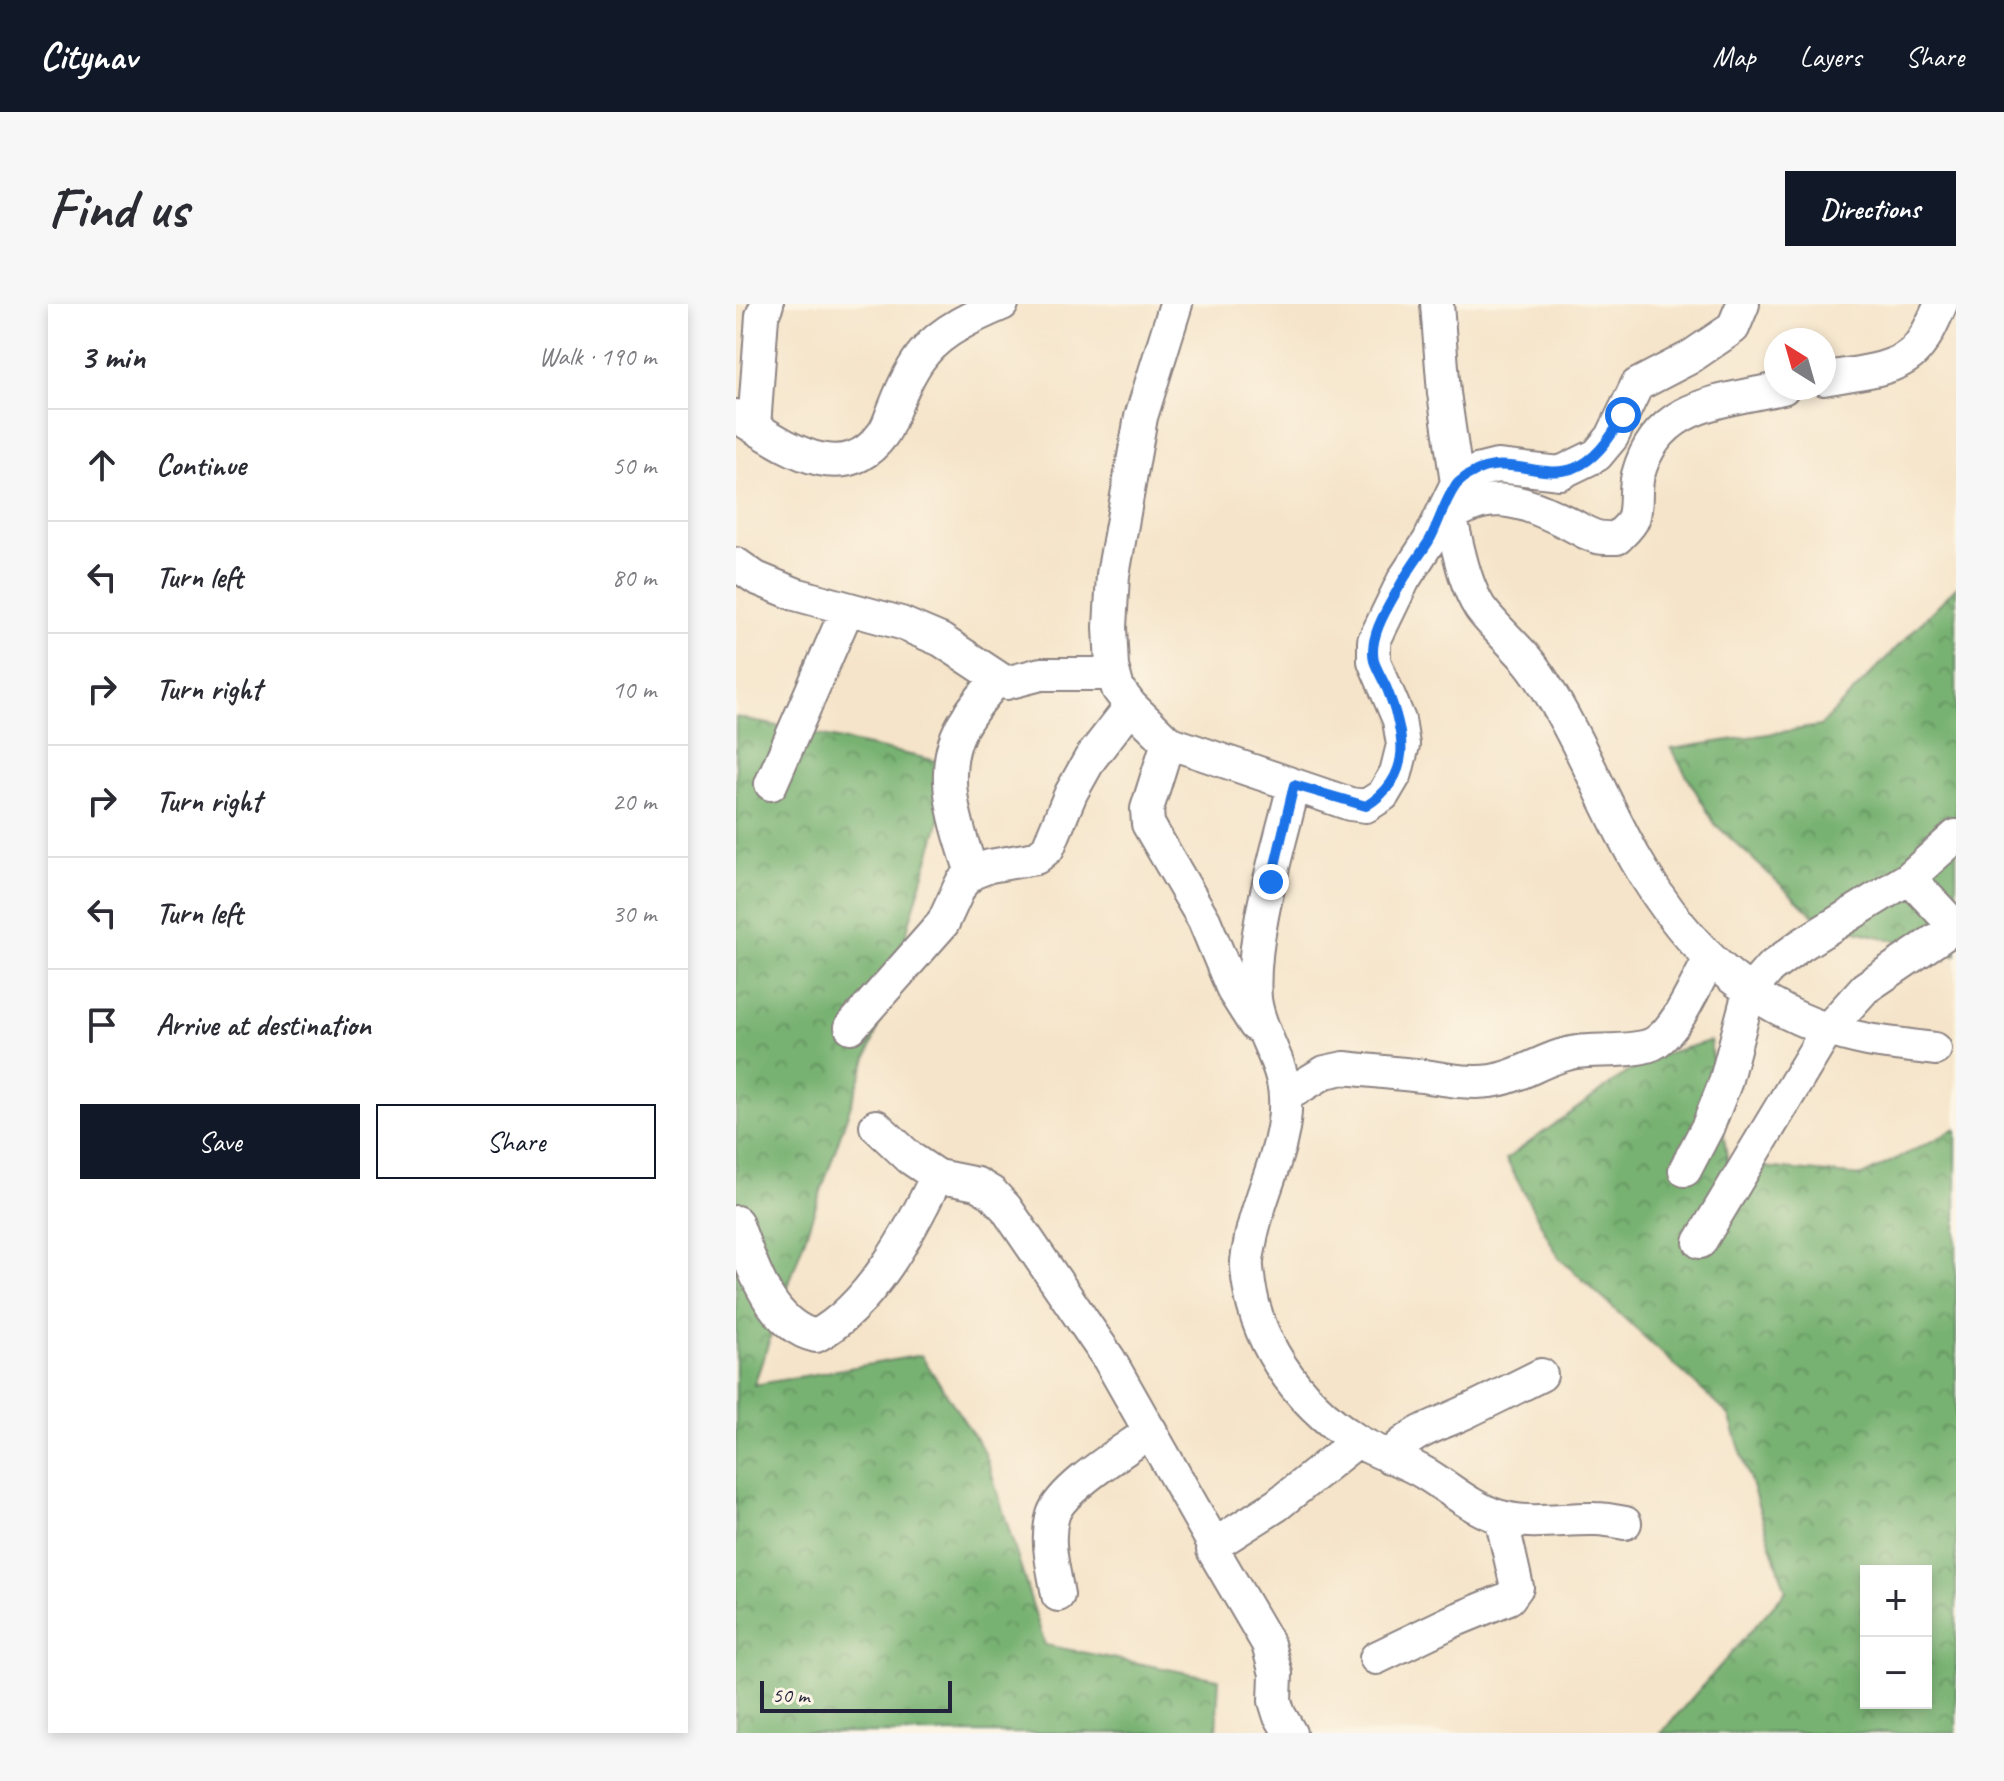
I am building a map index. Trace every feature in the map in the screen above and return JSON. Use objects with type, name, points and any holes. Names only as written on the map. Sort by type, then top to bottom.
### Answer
[{"type":"street","points":[[767,304],[762,316],[745,421],[801,454],[828,462],[845,462],[867,449],[883,434],[898,399],[925,352],[955,329],[1002,304]]},
{"type":"street","points":[[1176,304],[1141,417],[1113,575],[1110,627],[1118,689],[1168,742],[1366,806],[1383,795],[1396,773],[1403,745],[1399,720],[1374,661],[1374,641],[1404,579],[1443,522],[1457,483],[1444,393],[1437,304]]},
{"type":"street","points":[[1457,483],[1477,471],[1497,466],[1560,473],[1597,455],[1612,437],[1637,385],[1689,358],[1733,328],[1743,304]]},
{"type":"street","points":[[1836,376],[1889,365],[1911,354],[1927,333],[1941,304]]},
{"type":"street","points":[[1443,522],[1476,502],[1501,499],[1533,507],[1597,539],[1617,538],[1633,519],[1635,485],[1643,454],[1660,431],[1683,413],[1764,393]]},
{"type":"street","points":[[1443,522],[1480,607],[1532,665],[1554,700],[1636,861],[1672,916],[1709,961],[1749,992],[1828,1029],[1867,1040],[1935,1049]]},
{"type":"street","points":[[736,564],[756,578],[795,594],[901,623],[941,640],[1006,683],[1041,674],[1114,674]]},
{"type":"street","points":[[771,784],[847,610]]},
{"type":"street","points":[[972,873],[953,811],[948,778],[953,745],[965,719],[998,678]]},
{"type":"street","points":[[851,1027],[943,923],[961,884],[972,873],[990,866],[1036,858],[1048,848],[1071,793],[1090,759],[1131,706]]},
{"type":"street","points":[[1168,742],[1147,809],[1148,824],[1204,920],[1234,992],[1264,1037]]},
{"type":"street","points":[[1294,785],[1261,924],[1255,964],[1255,1001],[1285,1096],[1282,1134],[1255,1222],[1246,1264],[1255,1317],[1272,1355],[1299,1391],[1330,1421],[1357,1441],[1415,1467],[1471,1503],[1501,1517],[1539,1522],[1596,1519],[1625,1523]]},
{"type":"street","points":[[1685,1170],[1708,1126],[1725,1083],[1749,992],[1770,968],[1801,945],[1909,878],[1956,836]]},
{"type":"street","points":[[1700,1242],[1828,1029],[1865,988],[1949,931],[1951,926],[1948,919],[1909,878]]},
{"type":"street","points":[[1285,1096],[1325,1072],[1344,1068],[1489,1081],[1517,1076],[1567,1053],[1635,1049],[1653,1044],[1669,1030],[1709,961]]},
{"type":"street","points":[[876,1126],[910,1158],[937,1176],[977,1184],[992,1193],[1006,1208],[1101,1347],[1215,1546],[1215,1555],[1268,1644],[1276,1674],[1275,1701],[1290,1733]]},
{"type":"street","points":[[736,1222],[765,1293],[786,1320],[803,1333],[816,1336],[829,1328],[867,1290],[893,1258],[937,1176]]},
{"type":"street","points":[[1389,1457],[1402,1442],[1417,1432],[1465,1413],[1541,1375]]},
{"type":"street","points":[[1058,1595],[1050,1542],[1052,1518],[1058,1503],[1073,1488],[1151,1431]]},
{"type":"street","points":[[1215,1546],[1277,1505],[1357,1441]]},
{"type":"street","points":[[1376,1658],[1515,1593],[1517,1587],[1501,1517]]},
{"type":"green space","points":[[1956,587],[1956,955],[1822,923],[1715,824],[1671,749],[1820,726]]},
{"type":"green space","points":[[736,717],[956,765],[884,1009],[754,1385],[921,1355],[985,1453],[1045,1645],[1219,1679],[1216,1733],[736,1733]]},
{"type":"green space","points":[[1710,1041],[1728,1164],[1862,1176],[1956,1129],[1956,1733],[1661,1733],[1786,1591],[1729,1415],[1559,1258],[1506,1159],[1646,1059]]},
{"type":"route","points":[[1271,882],[1294,785],[1350,804],[1366,806],[1383,795],[1396,773],[1403,745],[1399,720],[1374,661],[1374,641],[1457,483],[1477,471],[1497,466],[1560,473],[1580,466],[1597,455],[1612,437],[1623,415]]}]
